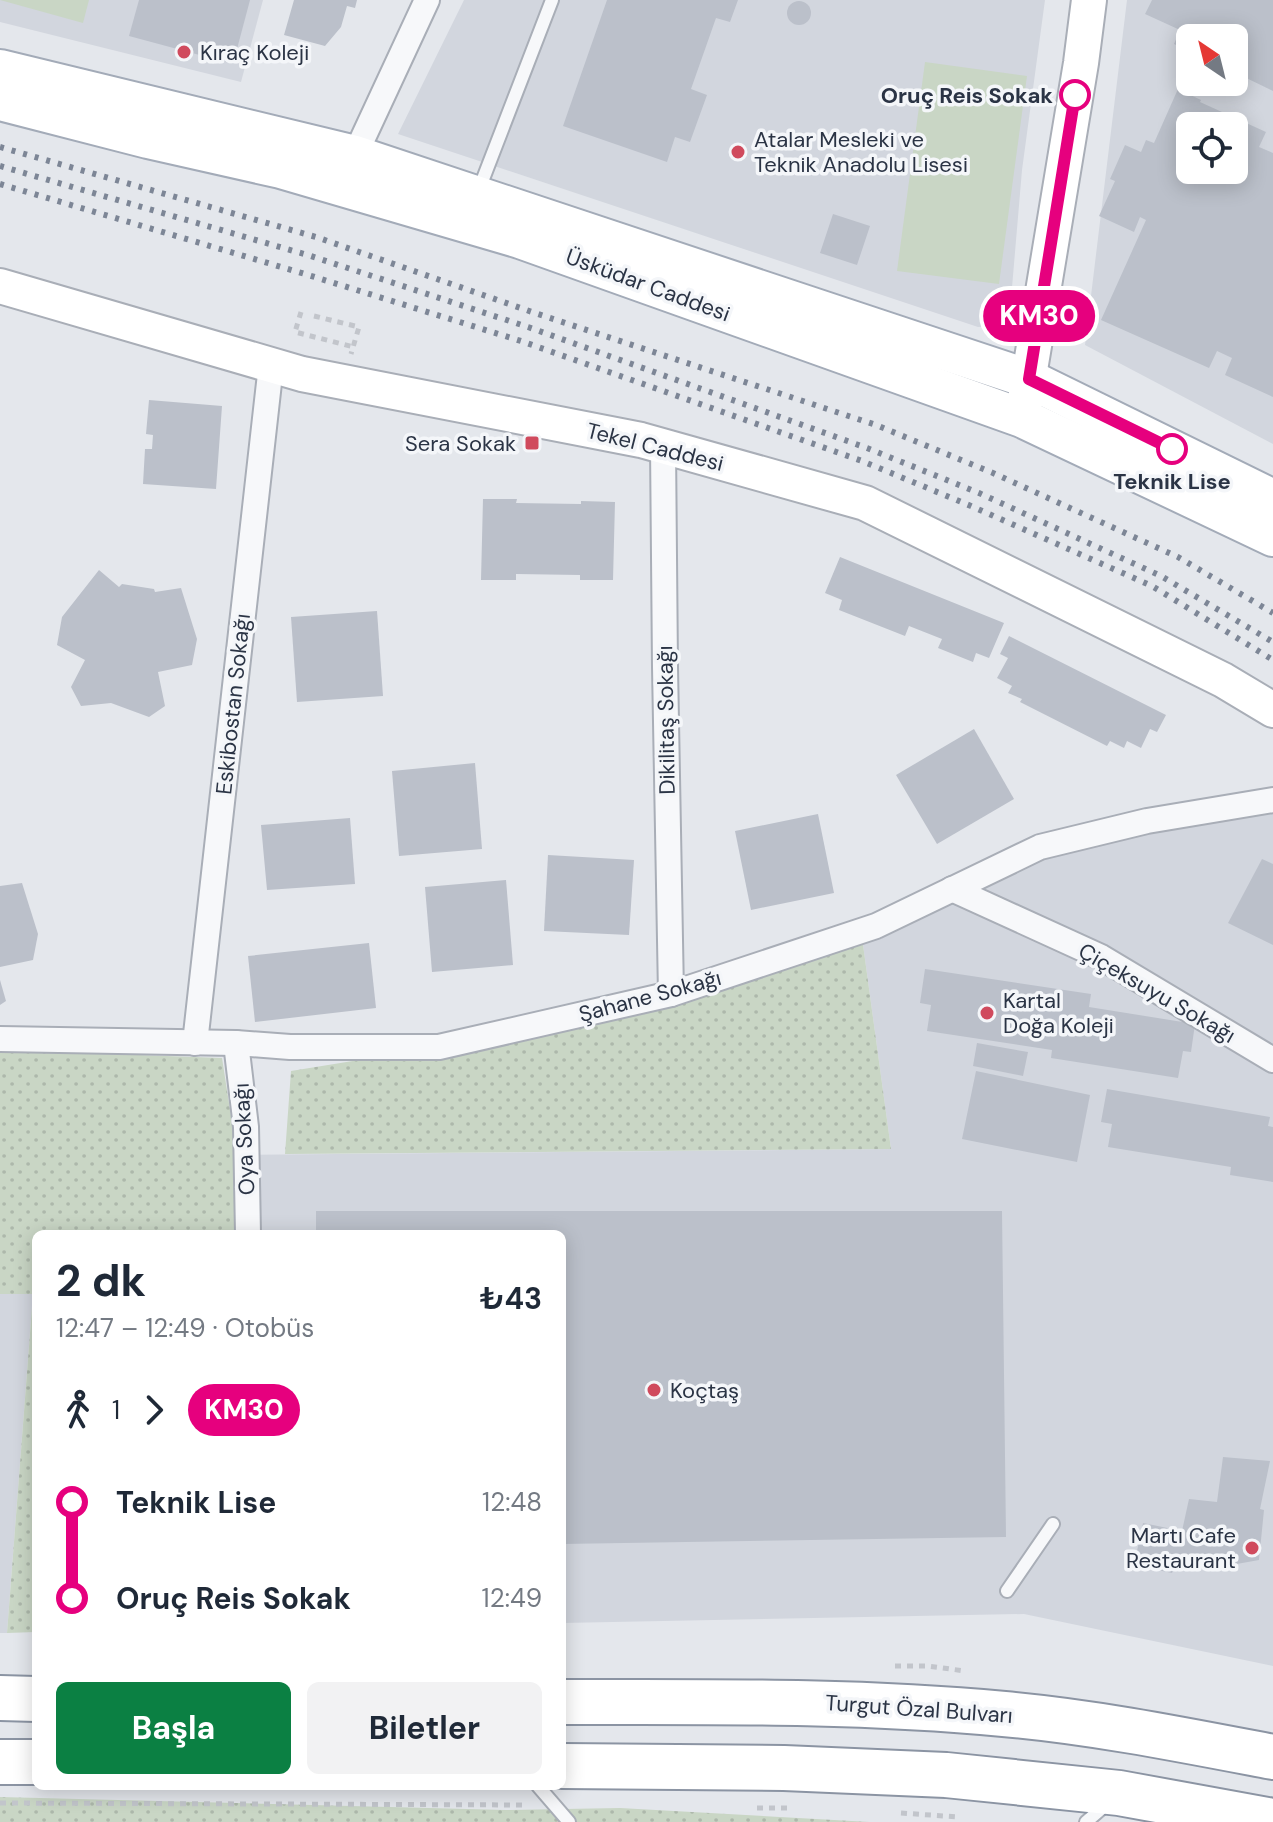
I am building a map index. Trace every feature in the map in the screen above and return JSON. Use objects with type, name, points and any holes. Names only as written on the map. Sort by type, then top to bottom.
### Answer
[{"type":"highway","points":[[0,1698],[32,1699]]},
{"type":"highway","name":"Turgut Özal Bulvarı","points":[[566,1702],[806,1702],[1005,1714],[1142,1732],[1273,1757]]},
{"type":"highway","points":[[0,1762],[32,1762]]},
{"type":"highway","points":[[566,1784],[784,1768],[946,1775],[1119,1793],[1273,1821]]},
{"type":"main road","name":"Üsküdar Caddesi","points":[[0,69],[355,155],[1029,379],[1273,499]]},
{"type":"main road","name":"Üsküdar Caddesi","points":[[0,101],[281,169],[520,239],[1022,418],[1273,537]]},
{"type":"street","points":[[355,155],[427,0]]},
{"type":"street","points":[[1022,418],[1089,0]]},
{"type":"street","name":"Tekel Caddesi","points":[[0,286],[302,374],[663,446],[865,503],[1223,680],[1273,710]]},
{"type":"street","name":"Eskibostan Sokağı","points":[[195,1043],[271,365]]},
{"type":"street","name":"Dikilitaş Sokağı","points":[[663,446],[671,994]]},
{"type":"street","name":"Şahane Sokağı","points":[[0,1039],[236,1043],[290,1047],[439,1047],[671,994],[876,926],[1040,847],[1147,821],[1273,800]]},
{"type":"street","name":"Çiçeksuyu Sokağı","points":[[952,889],[1101,957],[1273,1060]]},
{"type":"street","name":"Oya Sokağı","points":[[236,1043],[246,1127],[248,1230]]},
{"type":"lane","points":[[476,195],[552,0]]},
{"type":"lane","points":[[1007,1591],[1053,1524]]},
{"type":"lane","points":[[559,1790],[569,1822]]},
{"type":"lane","points":[[1086,1822],[1119,1793]]},
{"type":"path","points":[[301,312],[295,332],[354,347]]},
{"type":"path","points":[[314,316],[359,327]]},
{"type":"path","points":[[0,1803],[403,1790]]},
{"type":"path","points":[[751,1808],[796,1808]]},
{"type":"path","points":[[890,1813],[969,1818]]},
{"type":"shaded area","name":"Kıraç Koleji","points":[[0,0],[263,0],[241,82],[0,22]]},
{"type":"shaded area","name":"Atalar Mesleki ve Teknik Anadolu Lisesi","points":[[464,0],[1045,0],[1022,170],[1010,311],[991,326],[978,327],[398,134]]},
{"type":"shaded area","points":[[1127,0],[1273,0],[1273,444],[1085,345]]},
{"type":"shaded area","points":[[1273,812],[1273,1666],[1024,1614],[566,1623],[566,1230],[237,1230],[237,1155],[891,1149],[861,930],[1048,837]]},
{"type":"shaded area","points":[[32,1293],[7,1633],[0,1633],[0,1294]]},
{"type":"green space","points":[[0,0],[89,0],[83,23]]},
{"type":"green space","points":[[925,62],[1027,76],[999,284],[897,271]]},
{"type":"green space","points":[[861,930],[891,1149],[285,1154],[291,1071],[557,1028]]},
{"type":"green space","points":[[0,1050],[222,1058],[237,1155],[237,1230],[32,1230],[32,1294],[0,1294]]},
{"type":"green space","points":[[32,1307],[32,1632],[7,1633]]},
{"type":"green space","points":[[0,1797],[506,1810],[620,1808],[870,1822],[0,1822]]},
{"type":"building","points":[[139,0],[250,0],[233,64],[129,36]]},
{"type":"building","points":[[294,0],[357,0],[355,8],[347,6],[341,27],[325,46],[284,35]]},
{"type":"building","points":[[607,0],[738,0],[730,22],[716,18],[691,89],[707,95],[690,142],[675,137],[667,162],[563,126]]},
{"type":"building","points":[[1152,0],[1273,0],[1273,91],[1248,79],[1248,24],[1176,24],[1176,28],[1145,14]]},
{"type":"building","points":[[794,1],[804,1],[811,8],[811,18],[804,25],[794,25],[787,18],[787,8]]},
{"type":"building","points":[[1176,94],[1176,96],[1193,96],[1222,112],[1176,112],[1176,184],[1248,184],[1248,124],[1266,132],[1259,147],[1273,153],[1273,397],[1225,375],[1232,358],[1217,351],[1209,368],[1101,320],[1146,220],[1140,217],[1134,232],[1099,216],[1115,181],[1110,179],[1125,145],[1141,152],[1146,140],[1154,143]]},
{"type":"building","points":[[833,214],[870,226],[857,265],[820,253]]},
{"type":"building","points":[[149,400],[222,406],[216,489],[143,484],[145,449],[152,449],[153,435],[146,434]]},
{"type":"building","points":[[483,499],[517,499],[516,503],[615,502],[613,580],[580,580],[580,575],[516,574],[516,580],[481,580]]},
{"type":"building","points":[[840,557],[1004,623],[989,658],[976,653],[973,662],[938,648],[942,639],[909,626],[905,636],[839,610],[842,600],[825,593]]},
{"type":"building","points":[[99,570],[119,587],[122,584],[154,589],[155,592],[181,588],[197,639],[192,665],[158,672],[165,706],[149,717],[111,703],[81,706],[71,687],[85,660],[57,645],[62,617]]},
{"type":"building","points":[[377,611],[383,696],[297,702],[291,617]]},
{"type":"building","points":[[1009,636],[1166,715],[1157,732],[1150,729],[1141,748],[1127,741],[1124,748],[1110,741],[1107,746],[1020,702],[1022,699],[1008,693],[1012,686],[997,678],[1008,658],[1000,654]]},
{"type":"building","points":[[974,729],[1014,799],[937,844],[896,775]]},
{"type":"building","points":[[475,763],[482,849],[399,856],[392,771]]},
{"type":"building","points":[[818,814],[834,893],[751,910],[735,831]]},
{"type":"building","points":[[350,818],[355,884],[267,890],[261,825]]},
{"type":"building","points":[[548,855],[634,860],[629,935],[544,931]]},
{"type":"building","points":[[1262,859],[1273,864],[1273,945],[1228,923]]},
{"type":"building","points":[[506,880],[513,965],[432,972],[425,887]]},
{"type":"building","points":[[22,883],[38,934],[33,960],[0,967],[0,886]]},
{"type":"building","points":[[369,943],[376,1008],[255,1022],[248,956]]},
{"type":"building","points":[[925,969],[1091,994],[1089,1007],[1195,1024],[1191,1052],[1183,1051],[1178,1078],[1051,1058],[1052,1050],[927,1031],[931,1005],[920,1003]]},
{"type":"building","points":[[0,980],[6,1001],[0,1005]]},
{"type":"building","points":[[977,1043],[1028,1052],[1023,1076],[973,1066]]},
{"type":"building","points":[[976,1071],[1090,1095],[1077,1162],[962,1139]]},
{"type":"building","points":[[1107,1089],[1270,1117],[1268,1126],[1273,1127],[1273,1182],[1230,1175],[1231,1167],[1108,1147],[1112,1124],[1101,1122]]},
{"type":"building","points":[[316,1211],[1002,1211],[1006,1537],[566,1544],[566,1230],[316,1230]]},
{"type":"building","points":[[1223,1457],[1270,1461],[1260,1509],[1264,1510],[1259,1560],[1209,1569],[1175,1565],[1172,1573],[1134,1565],[1143,1523],[1182,1531],[1189,1499],[1217,1502]]},
{"type":"railway","points":[[0,147],[316,237],[876,425],[993,473],[1178,557],[1273,613]]},
{"type":"railway","points":[[0,166],[311,256],[528,327],[867,448],[979,493],[1161,576],[1273,642]]},
{"type":"railway","points":[[0,184],[521,341],[862,461],[1152,586],[1273,660]]},
{"type":"bus line","name":"KM30","points":[[1075,95],[1029,379],[1172,449]]},
{"type":"place","name":"Kıraç Koleji","points":[[184,52]]},
{"type":"place","name":"Oruç Reis Sokak","points":[[1075,95]]},
{"type":"place","name":"Atalar Mesleki ve Teknik Anadolu Lisesi","points":[[738,152]]},
{"type":"place","name":"Sera Sokak","points":[[532,443]]},
{"type":"place","name":"Teknik Lise","points":[[1172,449]]},
{"type":"place","name":"Kartal Doğa Koleji","points":[[987,1013]]},
{"type":"place","name":"Koçtaş","points":[[654,1390]]},
{"type":"place","name":"Martı Cafe Restaurant","points":[[1252,1548]]}]
